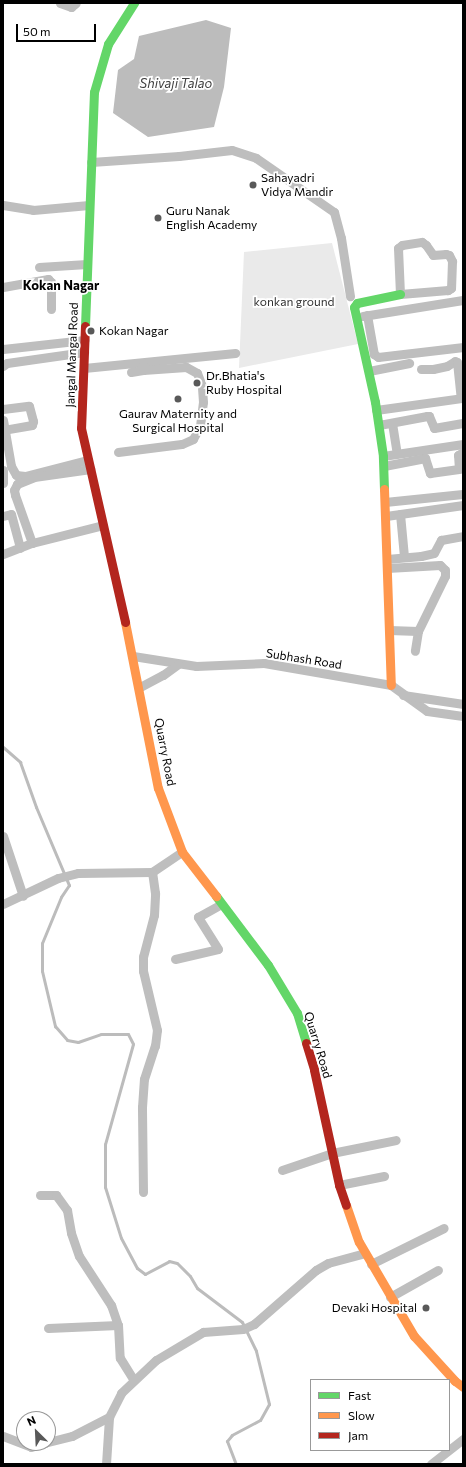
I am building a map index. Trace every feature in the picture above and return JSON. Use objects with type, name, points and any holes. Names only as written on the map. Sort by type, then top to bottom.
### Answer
[{"type":"main road","name":"Jangal Mangal Road","points":[[134,3],[108,44],[94,92],[81,428],[140,687]]},
{"type":"main road","points":[[391,685],[383,461],[379,425],[369,371],[354,307],[357,303],[400,294]]},
{"type":"main road","name":"Quarry Road","points":[[140,687],[158,788],[182,852],[268,965],[297,1013],[314,1070],[338,1185],[359,1242],[414,1336],[459,1379],[463,1387]]},
{"type":"street","points":[[60,3],[71,7],[76,3]]},
{"type":"street","points":[[91,162],[179,156],[232,150],[256,158],[334,212],[341,238],[350,296]]},
{"type":"street","points":[[3,205],[33,210],[90,205]]},
{"type":"street","points":[[422,242],[433,255],[449,255],[452,261],[451,288],[448,290],[400,294],[398,248],[422,242]]},
{"type":"street","points":[[39,267],[87,264]]},
{"type":"street","points":[[3,287],[48,279],[51,282],[51,309]]},
{"type":"street","points":[[356,317],[463,300]]},
{"type":"street","points":[[367,315],[374,354],[378,357],[463,347]]},
{"type":"street","points":[[3,349],[85,340]]},
{"type":"street","points":[[3,366],[7,363],[84,352]]},
{"type":"street","points":[[131,372],[143,366],[236,353]]},
{"type":"street","points":[[376,410],[462,398],[457,362],[455,361],[447,366],[433,369],[421,369]]},
{"type":"street","points":[[369,371],[409,362]]},
{"type":"street","points":[[84,368],[143,366],[186,368],[197,373],[202,386],[203,402],[200,426],[193,439],[182,444],[118,452]]},
{"type":"street","points":[[3,409],[29,406],[32,421],[32,424],[5,430]]},
{"type":"street","points":[[379,425],[427,416],[429,416],[434,428],[463,423]]},
{"type":"street","points":[[3,420],[11,466],[16,476],[25,476],[89,464]]},
{"type":"street","points":[[392,423],[397,454]]},
{"type":"street","points":[[383,461],[397,454],[463,444]]},
{"type":"street","points":[[383,461],[425,458],[430,473],[460,468],[458,455],[463,452]]},
{"type":"street","points":[[32,543],[15,495],[14,490],[17,484],[34,478],[89,464]]},
{"type":"street","points":[[3,470],[3,483]]},
{"type":"street","points":[[385,502],[463,494]]},
{"type":"street","points":[[386,516],[463,505]]},
{"type":"street","points":[[3,516],[11,514],[20,548]]},
{"type":"street","points":[[400,514],[404,556]]},
{"type":"street","points":[[3,554],[32,543],[103,524]]},
{"type":"street","points":[[387,563],[404,556],[422,556],[434,553],[441,540],[463,536]]},
{"type":"street","points":[[387,563],[440,565],[445,570],[445,576],[418,631],[415,651]]},
{"type":"street","points":[[389,630],[418,631]]},
{"type":"street","name":"Subhash Road","points":[[134,656],[162,659],[178,664],[196,666],[264,664],[391,685]]},
{"type":"street","points":[[140,687],[164,675],[178,664]]},
{"type":"street","points":[[391,685],[402,695],[427,711],[463,716]]},
{"type":"street","points":[[402,695],[463,704]]},
{"type":"street","points":[[3,836],[23,896]]},
{"type":"street","points":[[3,904],[65,876],[101,872],[152,872],[182,852]]},
{"type":"street","points":[[143,1192],[142,1107],[144,1079],[155,1046],[157,1030],[143,971],[143,957],[154,915],[155,893],[152,872]]},
{"type":"street","points":[[176,959],[218,949],[198,917],[221,904]]},
{"type":"street","points":[[282,1170],[332,1153],[396,1140]]},
{"type":"street","points":[[338,1185],[384,1176]]},
{"type":"street","points":[[40,1195],[56,1195],[67,1210],[71,1233],[79,1256],[111,1305],[118,1325],[120,1358],[134,1380]]},
{"type":"street","points":[[371,1264],[444,1228]]},
{"type":"street","points":[[106,1464],[109,1417],[121,1393],[156,1360],[203,1332],[243,1329],[254,1324],[316,1270],[328,1263],[365,1253]]},
{"type":"street","points":[[390,1297],[438,1270]]},
{"type":"street","points":[[48,1328],[118,1325]]},
{"type":"street","points":[[56,1440],[72,1436],[109,1417]]},
{"type":"street","points":[[3,1436],[16,1441]]},
{"type":"street","points":[[450,1449],[463,1439]]},
{"type":"street","points":[[431,1464],[448,1451]]},
{"type":"green space","name":"konkan ground","points":[[332,243],[358,344],[239,368],[244,252]]},
{"type":"water","name":"Shivaji Talao","points":[[206,20],[231,28],[224,87],[214,127],[148,137],[113,113],[118,70],[134,59],[139,36]]},
{"type":"waterway","points":[[3,747],[20,762],[36,807],[69,885],[61,897],[42,943],[42,971],[55,1026],[67,1040],[78,1042],[101,1034],[128,1034],[133,1044],[105,1144],[105,1187],[121,1238],[137,1268],[145,1274],[169,1261],[177,1263],[190,1276],[197,1288],[242,1322],[256,1351],[269,1404],[260,1420],[232,1435],[227,1441],[236,1464]]},
{"type":"traffic: fast","points":[[85,326],[94,92],[108,44],[134,3]]},
{"type":"traffic: fast","points":[[384,489],[383,456],[375,402],[354,307],[357,303],[400,294]]},
{"type":"traffic: fast","points":[[216,896],[268,965],[297,1013],[306,1043]]},
{"type":"traffic: slow","points":[[384,489],[391,685]]},
{"type":"traffic: slow","points":[[125,622],[158,788],[182,852],[216,896]]},
{"type":"traffic: slow","points":[[346,1205],[359,1242],[414,1336],[455,1381],[463,1387]]},
{"type":"traffic: jam","points":[[85,326],[81,428],[125,622]]},
{"type":"traffic: jam","points":[[306,1043],[314,1070],[339,1185],[346,1205]]},
{"type":"place","name":"Sahayadri Vidya Mandir","points":[[253,185]]},
{"type":"place","name":"Guru Nanak English Academy","points":[[158,218]]},
{"type":"place","name":"Kokan Nagar","points":[[91,331]]},
{"type":"place","name":"Dr.Bhatia's Ruby Hospital","points":[[197,383]]},
{"type":"place","name":"Gaurav Maternity and Surgical Hospital","points":[[178,399]]},
{"type":"place","name":"Devaki Hospital","points":[[426,1308]]},
{"type":"district","name":"Kokan Nagar","points":[[61,285]]}]
